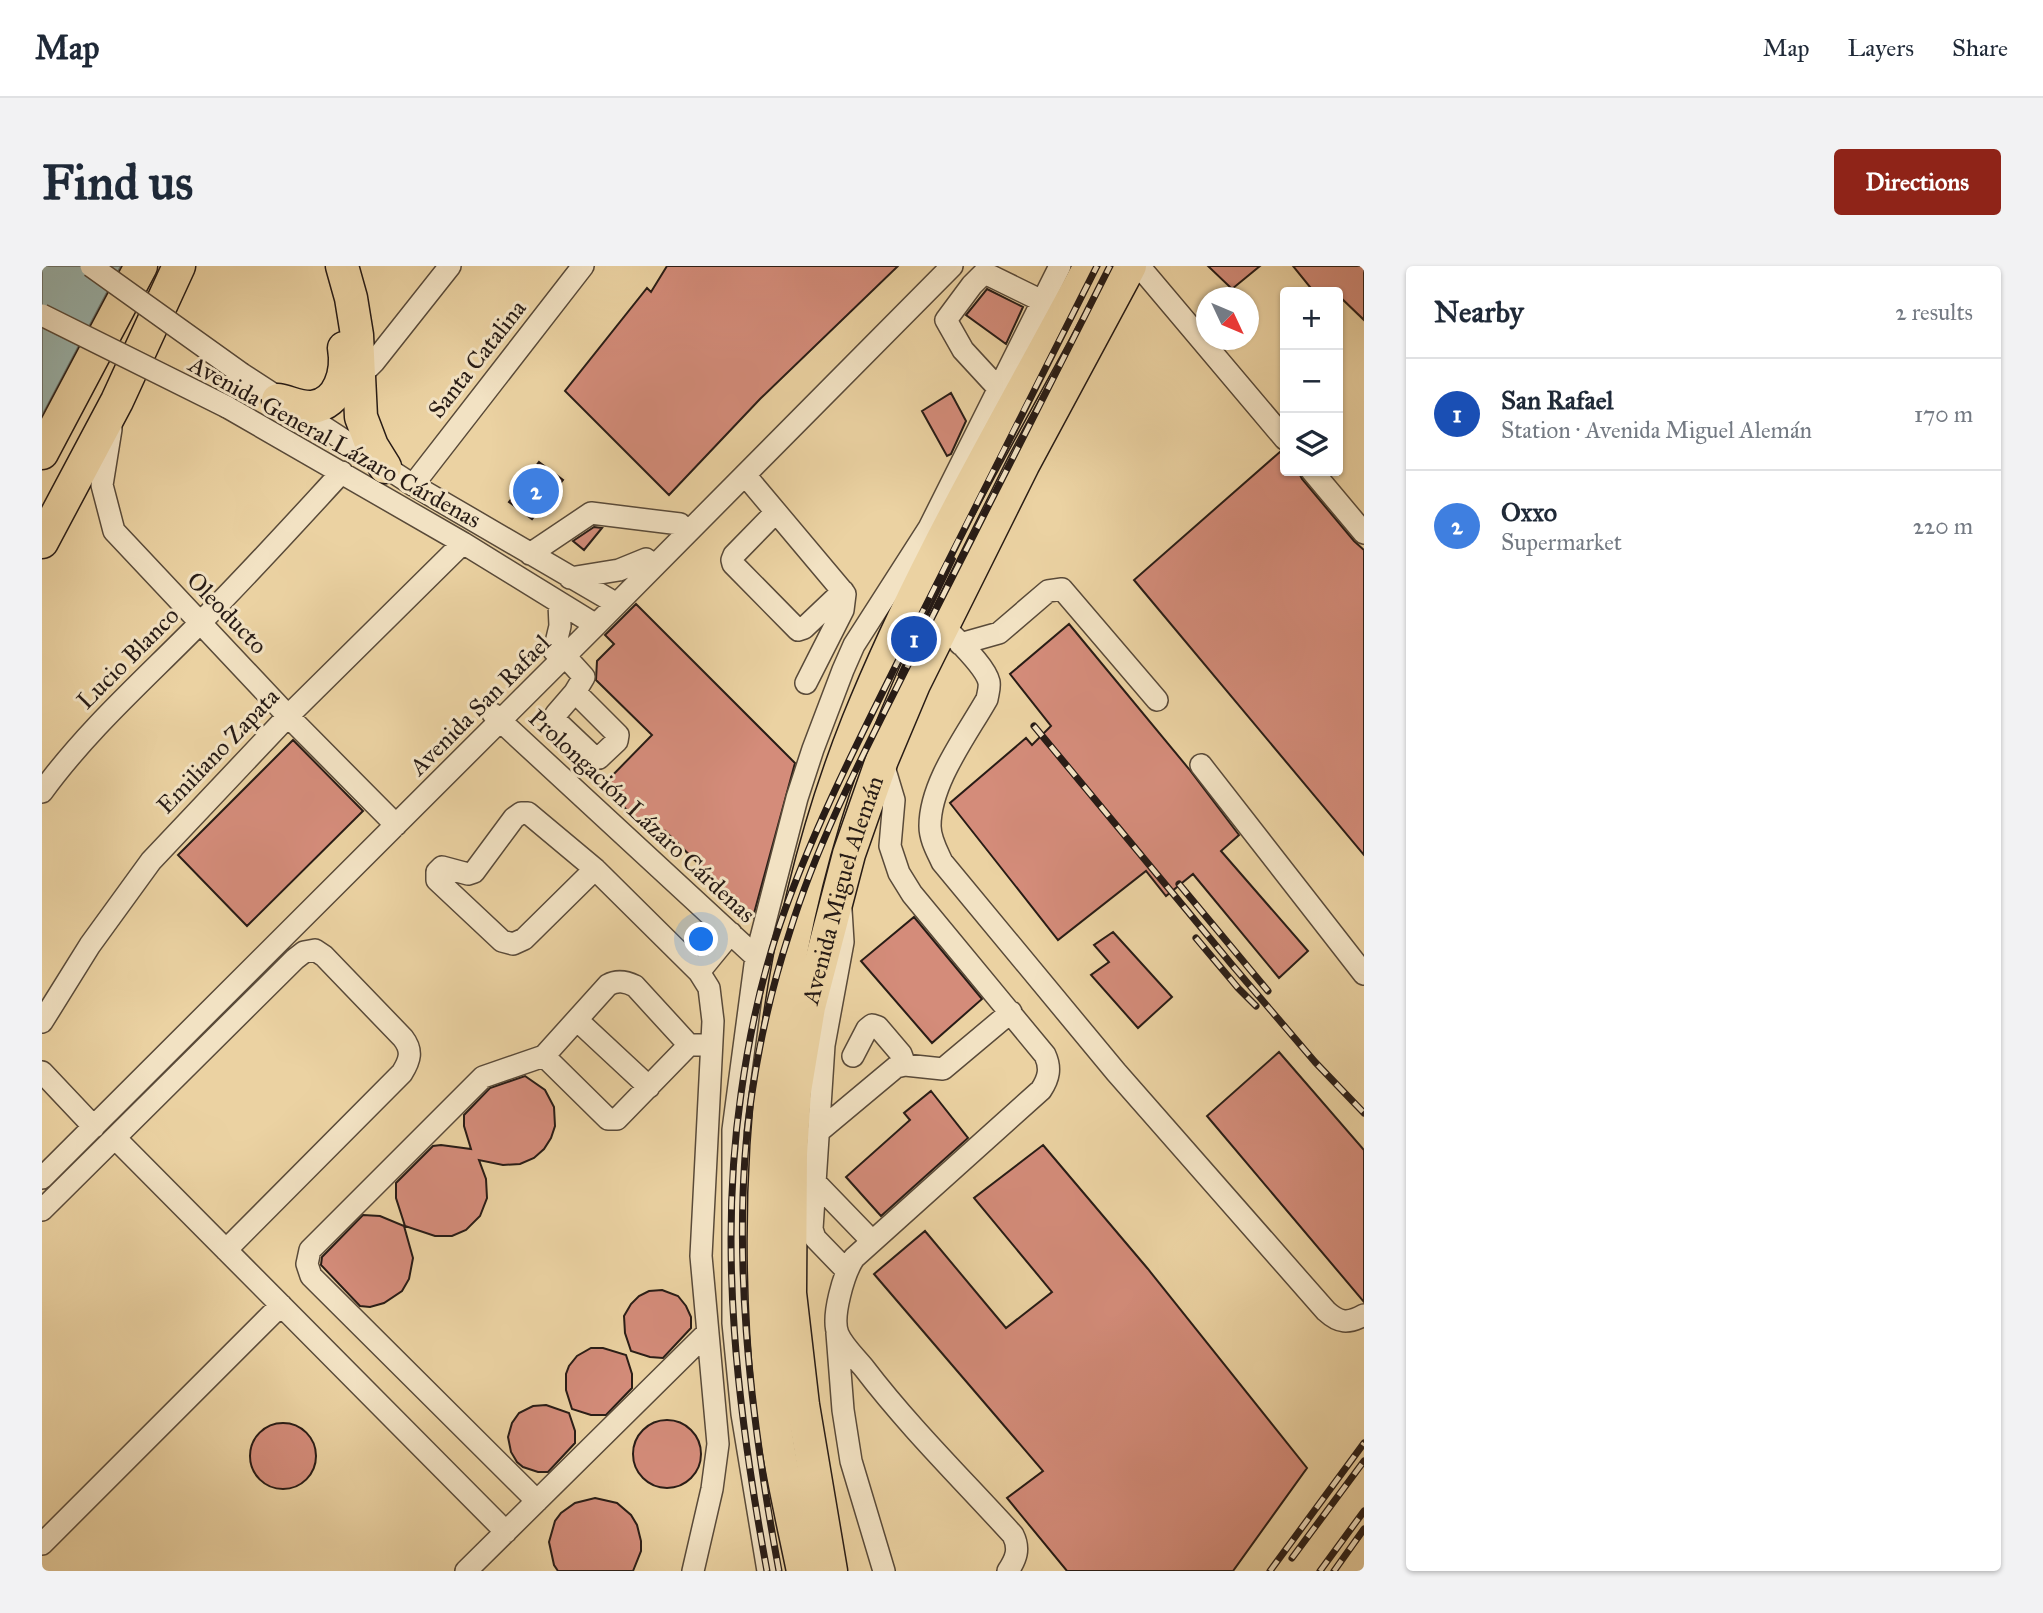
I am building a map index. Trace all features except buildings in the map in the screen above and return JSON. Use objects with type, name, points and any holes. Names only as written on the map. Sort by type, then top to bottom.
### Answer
[{"type":"highway","points":[[42,453],[141,266]]},
{"type":"highway","points":[[42,542],[117,401],[178,266]]},
{"type":"highway","points":[[151,324],[194,266]]},
{"type":"highway","points":[[278,400],[309,407],[322,404],[334,394],[354,355],[323,266]]},
{"type":"highway","points":[[342,266],[351,299],[361,417],[367,435],[385,467]]},
{"type":"highway","name":"Avenida Miguel Alemán","points":[[803,1571],[771,1396],[764,1226],[767,1133],[793,941],[811,862],[830,800],[858,721],[902,621],[956,512],[1090,266]]},
{"type":"highway","points":[[1023,465],[1040,416],[1114,266]]},
{"type":"highway","name":"Avenida Miguel Alemán","points":[[831,1571],[803,1405],[790,1293],[794,1104],[809,1007],[849,854],[882,760],[914,684],[951,635],[1023,465],[1141,268]]},
{"type":"highway","points":[[902,621],[929,528]]},
{"type":"highway","points":[[803,1405],[820,1447],[853,1571]]},
{"type":"street","name":"Avenida General Lázaro Cárdenas","points":[[91,266],[278,400],[413,485],[612,601]]},
{"type":"street","points":[[388,346],[372,346],[361,341],[354,355],[369,367],[388,346],[450,266]]},
{"type":"street","name":"Santa Catalina","points":[[413,485],[583,266]]},
{"type":"street","name":"Avenida San Rafael","points":[[42,1178],[89,1123],[612,601],[745,475],[919,291],[935,266]]},
{"type":"street","name":"Avenida San Rafael","points":[[612,601],[646,559],[680,524],[919,291],[952,266]]},
{"type":"street","points":[[768,1571],[742,1414],[733,1323],[733,1130],[756,957],[797,798],[843,670],[854,645],[929,528],[1058,268]]},
{"type":"street","points":[[1141,268],[1280,433]]},
{"type":"street","points":[[946,320],[983,274],[1042,301]]},
{"type":"street","points":[[919,291],[946,320],[962,350],[998,388]]},
{"type":"street","name":"Avenida General Lázaro Cárdenas","points":[[42,315],[227,407],[463,543],[591,622]]},
{"type":"street","name":"Oleoducto","points":[[117,401],[102,485],[114,531],[392,822]]},
{"type":"street","name":"Lucio Blanco","points":[[42,792],[96,726],[200,623],[342,472]]},
{"type":"street","points":[[745,475],[843,591],[846,598],[806,683]]},
{"type":"street","points":[[1316,476],[1364,533]]},
{"type":"street","points":[[776,512],[734,555],[733,564],[798,630],[804,628],[843,591]]},
{"type":"street","points":[[530,554],[591,513],[680,524]]},
{"type":"street","name":"Emiliano Zapata","points":[[42,1022],[90,946],[151,861],[288,716],[463,543]]},
{"type":"street","points":[[570,578],[619,570],[646,559]]},
{"type":"street","points":[[951,635],[999,633],[1048,591],[1062,589],[1157,700]]},
{"type":"street","points":[[559,603],[560,654],[584,677],[575,692]]},
{"type":"street","points":[[951,635],[987,677],[989,689],[987,699],[941,780],[932,807],[930,829],[942,862],[1116,1072],[1326,1311],[1335,1319],[1344,1322],[1364,1315]]},
{"type":"street","name":"Prolongación Lázaro Cárdenas","points":[[497,718],[756,957]]},
{"type":"street","points":[[882,760],[892,791],[894,810],[889,842],[899,873],[912,894],[1045,1055],[1049,1069],[1041,1090],[871,1240],[846,1270],[837,1310],[846,1435],[858,1489],[884,1571]]},
{"type":"street","points":[[1201,765],[1364,974]]},
{"type":"street","points":[[594,869],[524,939],[513,944],[502,941],[437,880],[437,872],[442,867],[468,874],[474,872],[514,818],[521,813],[528,813],[594,869],[699,972],[709,988],[712,1004],[711,1045],[701,1280],[718,1444],[712,1489],[693,1571]]},
{"type":"street","points":[[838,894],[843,942],[825,1037],[812,1233],[846,1270]]},
{"type":"street","points":[[699,972],[731,933]]},
{"type":"street","points":[[42,1210],[299,955],[315,950],[324,956],[403,1038],[410,1050],[410,1056],[402,1073],[226,1251]]},
{"type":"street","points":[[537,1500],[312,1276],[307,1264],[310,1250],[483,1077],[544,1056],[608,985],[627,982],[635,986],[689,1045]]},
{"type":"street","points":[[817,1133],[893,1069],[905,1065],[943,1069],[1011,1012]]},
{"type":"street","points":[[577,1020],[649,1087]]},
{"type":"street","points":[[853,1056],[867,1029],[878,1027],[901,1054],[905,1065]]},
{"type":"street","points":[[544,1056],[613,1121],[689,1045],[711,1045]]},
{"type":"street","points":[[42,1072],[89,1123]]},
{"type":"street","name":"Avenida San Rafael","points":[[42,1159],[89,1123]]},
{"type":"street","points":[[115,1138],[506,1532]]},
{"type":"street","points":[[814,1181],[871,1240]]},
{"type":"street","points":[[42,1544],[281,1305]]},
{"type":"street","points":[[466,1571],[707,1333]]},
{"type":"street","points":[[837,1333],[887,1398],[1013,1535],[1017,1543],[1017,1553],[1008,1571]]},
{"type":"water","points":[[42,266],[121,266],[42,416]]},
{"type":"railway","points":[[767,1571],[747,1452],[734,1333],[731,1273],[734,1153],[744,1072],[761,987],[793,888],[838,783],[1097,266]]},
{"type":"railway","points":[[779,1571],[752,1394],[743,1272],[745,1151],[755,1072],[773,991],[803,894],[848,785],[1110,266]]},
{"type":"railway","points":[[1034,726],[1233,966],[1315,1062],[1364,1113]]},
{"type":"railway","points":[[1179,884],[1268,991]]},
{"type":"railway","points":[[1196,938],[1256,1006]]},
{"type":"railway","points":[[1270,1571],[1364,1443]]},
{"type":"railway","points":[[1292,1558],[1364,1461]]},
{"type":"railway","points":[[1320,1571],[1364,1511]]},
{"type":"railway","points":[[1334,1571],[1364,1529]]},
{"type":"place","name":"Oxxo","points":[[536,491]]},
{"type":"place","name":"San Rafael","points":[[914,639]]}]
